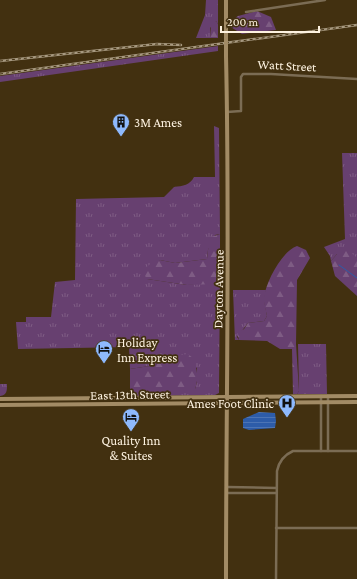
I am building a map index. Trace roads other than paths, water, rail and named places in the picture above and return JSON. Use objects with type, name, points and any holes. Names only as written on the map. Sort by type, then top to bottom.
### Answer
[{"type":"main road","name":"Dayton Avenue","points":[[226,0],[229,249],[227,314],[226,579]]},
{"type":"main road","name":"East 13th Street","points":[[0,399],[357,396]]},
{"type":"main road","name":"East 13th Street","points":[[0,405],[357,402]]},
{"type":"street","points":[[246,12],[325,0]]},
{"type":"street","name":"Watt Street","points":[[227,112],[241,111],[241,76],[245,74],[357,79]]},
{"type":"street","points":[[321,396],[321,451]]},
{"type":"street","points":[[328,396],[328,451]]},
{"type":"street","points":[[276,579],[276,488],[278,466],[284,456],[293,452],[357,451]]},
{"type":"street","points":[[226,487],[276,488]]},
{"type":"street","points":[[226,493],[276,493]]},
{"type":"street","points":[[276,528],[357,528]]},
{"type":"water","points":[[259,412],[275,413],[275,428],[249,430],[243,428],[243,419]]},
{"type":"waterway","points":[[339,265],[357,278]]},
{"type":"railway","points":[[0,74],[357,25]]},
{"type":"railway","points":[[0,61],[157,44],[181,45]]},
{"type":"place","name":"3M Ames","points":[[121,137]]},
{"type":"place","name":"Holiday Inn Express","points":[[104,364]]},
{"type":"place","name":"Ames Foot Clinic","points":[[287,418]]},
{"type":"place","name":"Quality Inn & Suites","points":[[131,432]]}]
